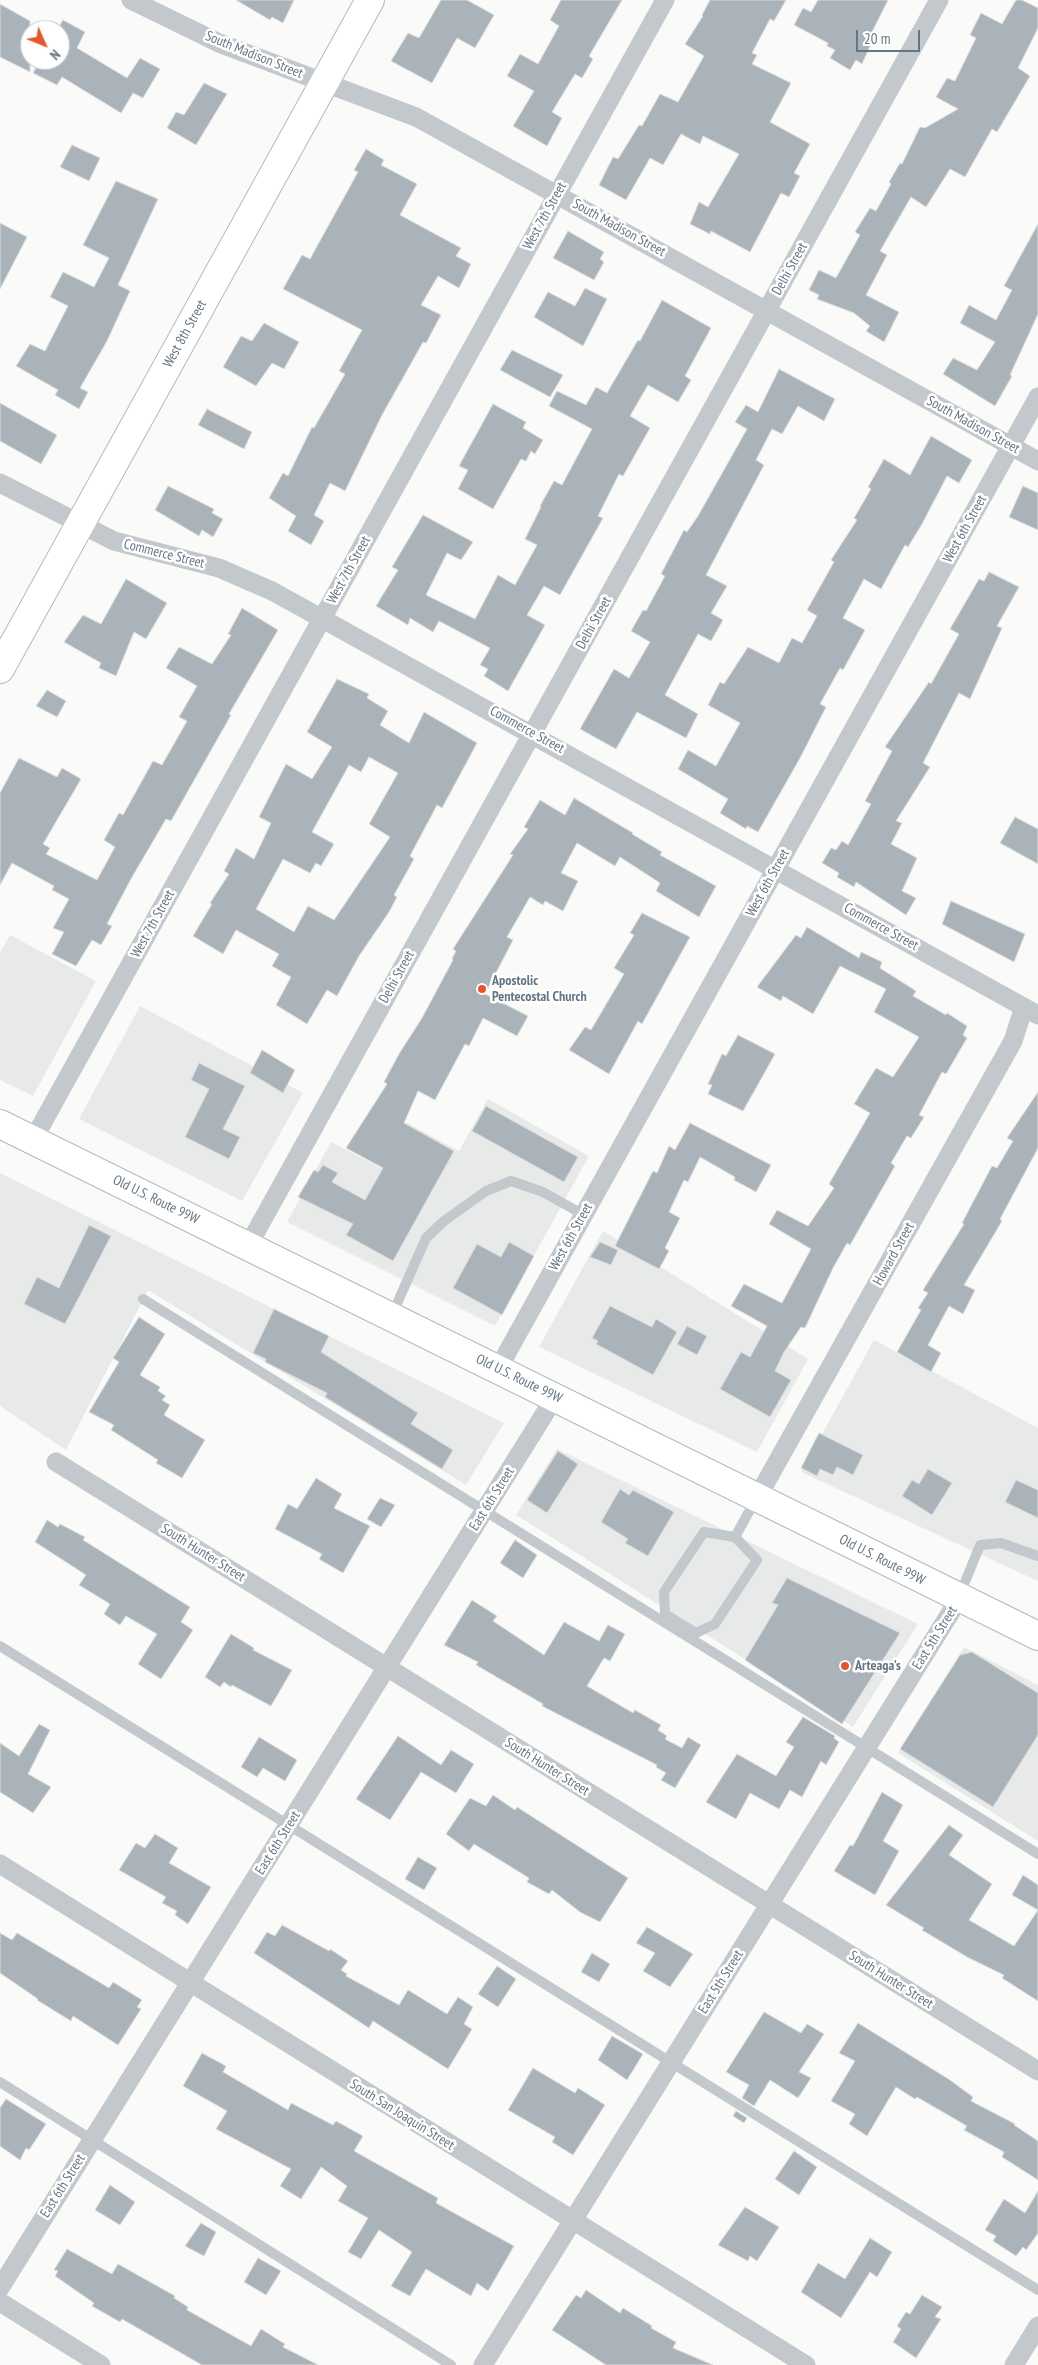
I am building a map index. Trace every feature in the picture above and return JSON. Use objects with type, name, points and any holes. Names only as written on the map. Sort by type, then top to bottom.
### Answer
[{"type":"main road","name":"West 8th Street","points":[[0,668],[370,0]]},
{"type":"main road","name":"Old U.S. Route 99W","points":[[0,1124],[959,1598],[1035,1632]]},
{"type":"street","name":"South Madison Street","points":[[131,0],[219,43],[416,117],[1038,461]]},
{"type":"street","name":"West 7th Street","points":[[33,1140],[664,0]]},
{"type":"street","name":"Delhi Street","points":[[248,1246],[939,0]]},
{"type":"street","name":"West 6th Street","points":[[498,1369],[1038,397]]},
{"type":"street","name":"Commerce Street","points":[[0,483],[123,545],[165,553],[219,568],[272,591],[1031,1011]]},
{"type":"street","name":"Howard Street","points":[[757,1498],[1031,1011]]},
{"type":"street","name":"East 6th Street","points":[[0,2288],[555,1397]]},
{"type":"street","name":"South Hunter Street","points":[[56,1462],[1038,2072]]},
{"type":"street","name":"East 5th Street","points":[[483,2365],[959,1598]]},
{"type":"street","name":"South San Joaquin Street","points":[[0,1864],[806,2365]]},
{"type":"street","points":[[0,2302],[101,2365]]},
{"type":"street","points":[[1014,2365],[1038,2326]]},
{"type":"lane","points":[[391,1316],[426,1238],[444,1221],[486,1191],[511,1181],[542,1192],[584,1214]]},
{"type":"lane","points":[[143,1299],[1038,1854]]},
{"type":"lane","points":[[735,1537],[757,1498]]},
{"type":"lane","points":[[704,1532],[735,1537],[757,1560],[715,1624],[696,1633],[665,1614],[664,1592],[704,1532]]},
{"type":"lane","points":[[959,1598],[980,1545],[1001,1543],[1038,1556]]},
{"type":"lane","points":[[0,1646],[1038,2290]]},
{"type":"lane","points":[[0,2082],[452,2365]]},
{"type":"shaded area","points":[[10,935],[96,981],[33,1096],[0,1080],[0,953]]},
{"type":"shaded area","points":[[140,1006],[303,1093],[242,1201],[79,1119]]},
{"type":"shaded area","points":[[488,1099],[589,1156],[495,1326],[287,1222],[331,1142],[381,1168],[407,1123],[459,1151]]},
{"type":"shaded area","points":[[0,1173],[504,1423],[466,1485],[148,1290],[66,1450],[0,1406]]},
{"type":"shaded area","points":[[603,1231],[808,1359],[757,1452],[539,1347]]},
{"type":"shaded area","points":[[874,1340],[1038,1428],[1038,1581],[801,1472]]},
{"type":"shaded area","points":[[557,1449],[918,1624],[853,1727],[516,1515]]},
{"type":"shaded area","points":[[964,1647],[1038,1685],[1038,1841],[898,1753]]},
{"type":"building","points":[[236,0],[294,0],[283,23],[272,17],[270,20]]},
{"type":"building","points":[[441,0],[467,0],[494,15],[475,48],[457,38],[432,83],[391,61],[408,33],[419,38]]},
{"type":"building","points":[[561,0],[622,0],[589,56],[593,59],[582,78],[575,74],[552,112],[562,118],[547,146],[513,126],[534,91],[507,76],[520,54],[538,64],[559,26],[550,20]]},
{"type":"building","points":[[710,0],[786,0],[774,21],[770,19],[752,53],[757,55],[752,64],[791,83],[770,122],[810,144],[794,173],[800,176],[789,197],[781,193],[750,252],[711,231],[710,234],[690,224],[699,202],[708,207],[739,154],[703,136],[700,144],[681,134],[663,165],[650,158],[626,200],[599,185],[613,157],[618,159],[639,125],[642,126],[660,94],[678,102],[704,56],[685,44],[703,16]]},
{"type":"building","points":[[818,0],[888,0],[867,42],[871,44],[862,64],[856,60],[850,70],[830,58],[835,50],[827,46],[828,43],[794,25],[803,8],[811,12]]},
{"type":"building","points":[[1016,0],[1022,0],[1038,8],[1038,28],[1018,68],[1030,76],[997,132],[992,129],[965,177],[950,169],[926,207],[911,197],[880,251],[887,255],[866,295],[899,312],[884,342],[866,331],[870,326],[854,313],[817,299],[819,295],[809,290],[819,270],[836,278],[860,235],[855,232],[870,208],[876,211],[891,184],[889,182],[900,163],[902,164],[920,127],[925,128],[958,109],[936,97],[947,78],[955,81],[976,38],[970,35],[981,13],[1002,24]]},
{"type":"building","points":[[0,4],[28,20],[20,20],[20,67],[0,57]]},
{"type":"building","points":[[70,24],[85,32],[77,48],[127,78],[140,58],[160,69],[143,98],[133,93],[121,113],[62,77],[57,85],[33,73],[35,70],[70,70]]},
{"type":"building","points":[[204,83],[227,94],[196,145],[167,128],[176,112],[184,115]]},
{"type":"building","points":[[72,145],[100,158],[89,181],[60,167]]},
{"type":"building","points":[[366,149],[384,160],[381,165],[417,184],[400,215],[461,248],[456,256],[471,264],[459,288],[438,276],[421,305],[441,315],[426,343],[423,342],[382,415],[345,491],[330,483],[314,515],[324,521],[311,545],[288,531],[296,516],[269,498],[283,473],[288,476],[312,427],[314,428],[345,374],[339,371],[362,330],[283,289],[302,255],[310,259],[358,172],[354,170]]},
{"type":"building","points":[[116,181],[158,199],[118,285],[130,291],[107,341],[80,388],[88,392],[79,409],[55,395],[58,390],[16,366],[30,344],[45,351],[68,306],[50,297],[63,272],[94,287],[109,258],[83,245]]},
{"type":"building","points":[[0,223],[27,237],[0,289]]},
{"type":"building","points":[[1038,224],[1038,314],[1010,375],[1012,376],[995,406],[943,374],[953,358],[977,370],[995,342],[960,323],[969,305],[996,320],[1012,290],[1004,286]]},
{"type":"building","points":[[568,231],[604,252],[600,259],[604,262],[594,280],[553,258]]},
{"type":"building","points":[[585,288],[607,299],[583,346],[534,317],[548,292],[575,306]]},
{"type":"building","points":[[662,300],[711,328],[685,376],[691,380],[678,402],[648,385],[630,416],[650,428],[623,476],[619,474],[598,516],[603,518],[560,595],[544,586],[527,615],[545,625],[508,691],[484,676],[488,669],[480,665],[490,648],[439,621],[433,632],[410,618],[408,625],[376,606],[398,570],[392,567],[423,515],[473,542],[461,560],[447,553],[426,595],[475,619],[498,575],[515,585],[537,545],[525,539],[540,506],[554,481],[562,485],[592,429],[549,406],[557,391],[586,405],[596,387],[607,393],[638,340],[640,341]]},
{"type":"building","points":[[264,323],[299,342],[284,369],[272,363],[256,386],[223,367],[241,336],[252,341]]},
{"type":"building","points":[[512,350],[563,375],[550,397],[500,370]]},
{"type":"building","points":[[779,369],[835,399],[824,421],[798,406],[782,434],[772,429],[756,460],[764,465],[706,575],[727,586],[711,613],[723,620],[711,641],[698,634],[665,695],[698,714],[686,738],[637,712],[616,749],[580,729],[614,669],[629,678],[650,642],[631,631],[643,610],[646,611],[665,576],[661,574],[684,530],[687,532],[698,516],[747,429],[735,422],[746,405],[758,412]]},
{"type":"building","points":[[0,403],[57,435],[41,464],[0,441]]},
{"type":"building","points":[[493,404],[526,422],[523,428],[543,440],[535,454],[531,451],[526,461],[521,459],[493,509],[458,489],[468,470],[459,466]]},
{"type":"building","points":[[207,409],[252,432],[244,449],[198,425]]},
{"type":"building","points":[[931,436],[972,460],[959,483],[947,476],[922,524],[908,547],[905,545],[881,589],[864,579],[843,618],[865,630],[843,670],[840,668],[820,704],[826,707],[800,758],[758,832],[747,826],[746,829],[720,813],[728,799],[678,769],[688,750],[716,766],[740,723],[708,705],[720,682],[724,684],[748,647],[779,663],[792,638],[802,643],[817,616],[807,610],[834,562],[831,560],[857,520],[854,518],[871,489],[868,487],[884,459],[910,475]]},
{"type":"building","points":[[168,486],[214,509],[212,513],[223,519],[213,537],[202,530],[199,536],[155,510]]},
{"type":"building","points":[[1023,486],[1038,493],[1038,530],[1009,517]]},
{"type":"building","points":[[989,572],[1019,587],[997,626],[1002,628],[970,699],[959,693],[923,763],[930,767],[896,821],[902,823],[891,844],[917,858],[902,891],[916,898],[906,915],[856,882],[854,887],[837,877],[839,873],[822,863],[831,848],[836,850],[842,841],[848,845],[871,804],[865,801],[892,751],[885,747],[929,682],[931,684],[959,634],[950,629],[979,579],[984,581]]},
{"type":"building","points":[[126,579],[167,603],[146,639],[134,632],[116,676],[99,668],[101,663],[64,642],[83,615],[101,624]]},
{"type":"building","points":[[242,608],[278,630],[229,714],[231,715],[171,821],[166,819],[132,877],[107,924],[112,926],[101,945],[92,940],[76,966],[52,954],[64,932],[53,928],[69,899],[52,890],[54,886],[12,863],[0,885],[0,793],[19,758],[57,777],[62,768],[81,779],[43,844],[50,848],[46,854],[97,880],[115,847],[104,840],[119,813],[123,815],[153,761],[162,765],[187,721],[179,717],[197,686],[166,668],[179,647],[212,664],[231,635],[228,634]]},
{"type":"building","points":[[337,679],[369,694],[367,698],[388,711],[380,725],[409,743],[424,712],[477,743],[442,808],[437,805],[410,856],[414,859],[394,895],[397,897],[389,912],[359,956],[337,996],[327,990],[307,1024],[276,1005],[291,977],[272,966],[279,954],[236,930],[223,954],[193,936],[212,904],[210,903],[229,874],[224,871],[236,848],[254,859],[271,823],[259,817],[286,764],[312,779],[332,747],[307,732]],"holes":[[[369,757],[398,773],[369,824],[390,837],[334,920],[308,906],[294,932],[256,909],[283,859],[310,873],[316,863],[321,866],[334,844],[312,832],[349,765],[361,772]]]},
{"type":"building","points":[[47,690],[66,701],[57,717],[36,706]]},
{"type":"building","points":[[574,798],[662,852],[660,855],[716,886],[699,917],[656,891],[660,883],[620,857],[615,866],[577,843],[561,873],[578,881],[563,911],[545,901],[543,905],[530,897],[507,937],[513,940],[485,994],[528,1016],[517,1036],[483,1018],[469,1046],[465,1044],[435,1100],[418,1091],[404,1123],[454,1151],[393,1261],[346,1235],[353,1224],[298,1197],[314,1170],[318,1172],[323,1165],[338,1173],[332,1182],[365,1200],[383,1168],[346,1148],[387,1084],[384,1082],[422,1018],[453,960],[456,951],[453,949],[513,855],[510,854],[528,829],[524,827],[540,800],[565,815]]},
{"type":"building","points":[[1015,817],[1038,829],[1038,864],[1000,843]]},
{"type":"building","points":[[951,901],[1025,934],[1014,962],[942,924]]},
{"type":"building","points":[[642,913],[690,937],[642,1024],[638,1021],[609,1074],[569,1050],[585,1027],[591,1030],[624,974],[614,968],[634,935],[630,933]]},
{"type":"building","points":[[807,927],[859,958],[861,952],[882,962],[880,968],[916,991],[913,996],[946,1015],[947,1013],[967,1026],[963,1035],[967,1038],[946,1074],[942,1072],[919,1115],[924,1117],[911,1138],[907,1136],[891,1163],[895,1166],[850,1245],[847,1243],[833,1268],[805,1328],[801,1327],[784,1352],[775,1371],[791,1380],[770,1417],[720,1389],[741,1352],[750,1357],[767,1326],[731,1306],[744,1284],[782,1303],[811,1249],[769,1224],[777,1210],[808,1226],[834,1188],[829,1184],[870,1113],[854,1104],[876,1068],[893,1077],[919,1037],[874,1012],[886,989],[840,966],[813,1014],[783,996],[781,1001],[757,987],[796,935],[801,938]]},
{"type":"building","points":[[738,1035],[775,1054],[743,1111],[708,1094],[712,1085],[708,1084],[722,1054],[726,1056]]},
{"type":"building","points":[[262,1050],[295,1070],[283,1093],[250,1073]]},
{"type":"building","points":[[199,1063],[245,1086],[223,1129],[240,1137],[229,1159],[185,1137],[209,1089],[191,1080]]},
{"type":"building","points":[[1038,1092],[1038,1148],[1000,1219],[1002,1221],[964,1285],[975,1290],[963,1314],[949,1306],[928,1345],[941,1353],[931,1372],[897,1352],[921,1310],[918,1308],[928,1293],[923,1290],[964,1224],[962,1223],[992,1166],[997,1168],[1013,1141],[1007,1138]]},
{"type":"building","points":[[486,1106],[578,1157],[564,1182],[472,1131]]},
{"type":"building","points":[[690,1123],[771,1165],[756,1192],[734,1180],[735,1177],[700,1157],[688,1182],[684,1180],[669,1212],[680,1218],[665,1248],[669,1251],[659,1269],[615,1246],[653,1171],[657,1173],[669,1146],[675,1150]]},
{"type":"building","points":[[89,1225],[111,1236],[65,1324],[24,1304],[37,1277],[59,1288]]},
{"type":"building","points":[[509,1242],[534,1256],[502,1315],[453,1288],[477,1244],[501,1257]]},
{"type":"building","points":[[600,1242],[618,1250],[611,1265],[590,1257]]},
{"type":"building","points":[[610,1306],[652,1327],[656,1319],[677,1332],[653,1375],[596,1344],[598,1341],[592,1338]]},
{"type":"building","points":[[274,1309],[329,1336],[321,1352],[418,1413],[411,1424],[453,1450],[442,1469],[325,1397],[327,1393],[265,1362],[266,1359],[253,1353]]},
{"type":"building","points":[[139,1317],[165,1334],[140,1375],[160,1387],[158,1391],[166,1396],[162,1400],[170,1405],[164,1415],[205,1440],[182,1478],[156,1463],[158,1460],[111,1430],[114,1425],[89,1412],[119,1362],[113,1358]]},
{"type":"building","points":[[687,1326],[707,1336],[697,1355],[677,1344]]},
{"type":"building","points":[[819,1433],[863,1455],[853,1475],[837,1467],[833,1475],[820,1469],[817,1476],[801,1468]]},
{"type":"building","points":[[558,1451],[578,1464],[547,1513],[527,1500]]},
{"type":"building","points":[[928,1469],[952,1483],[932,1515],[902,1496],[912,1480],[919,1484]]},
{"type":"building","points":[[316,1478],[342,1494],[334,1508],[370,1526],[343,1573],[319,1559],[322,1554],[275,1529],[288,1504],[297,1509]]},
{"type":"building","points":[[1016,1480],[1038,1490],[1038,1518],[1005,1502]]},
{"type":"building","points":[[620,1489],[629,1495],[633,1490],[674,1512],[648,1556],[625,1543],[628,1539],[601,1522]]},
{"type":"building","points":[[380,1498],[395,1505],[381,1527],[367,1519]]},
{"type":"building","points":[[47,1520],[58,1527],[60,1524],[85,1537],[83,1540],[190,1607],[181,1622],[193,1630],[161,1679],[138,1664],[157,1634],[126,1616],[120,1625],[104,1614],[110,1604],[79,1585],[86,1575],[35,1542]]},
{"type":"building","points":[[515,1540],[537,1555],[523,1578],[500,1563]]},
{"type":"building","points":[[787,1578],[900,1633],[842,1724],[745,1660],[778,1605],[772,1603]]},
{"type":"building","points":[[472,1600],[497,1616],[493,1621],[544,1655],[564,1622],[599,1641],[608,1625],[625,1634],[610,1661],[604,1658],[587,1686],[633,1713],[635,1710],[661,1725],[658,1730],[667,1736],[665,1739],[682,1748],[688,1737],[701,1745],[675,1788],[661,1780],[666,1773],[656,1767],[657,1765],[542,1706],[543,1704],[476,1665],[478,1662],[444,1645]]},
{"type":"building","points":[[231,1634],[254,1648],[253,1650],[292,1670],[271,1706],[232,1685],[231,1687],[224,1682],[220,1687],[205,1677]]},
{"type":"building","points":[[972,1652],[1038,1693],[1038,1735],[993,1807],[900,1749],[960,1655]]},
{"type":"building","points":[[803,1717],[835,1736],[834,1738],[839,1742],[826,1765],[821,1761],[802,1797],[790,1790],[779,1809],[750,1793],[736,1819],[706,1802],[737,1754],[776,1776],[794,1747],[786,1742]]},
{"type":"building","points":[[39,1724],[50,1730],[28,1774],[51,1787],[33,1813],[0,1792],[0,1743],[19,1756]]},
{"type":"building","points":[[398,1736],[441,1765],[451,1750],[474,1764],[456,1793],[421,1772],[390,1820],[356,1799]]},
{"type":"building","points":[[259,1737],[297,1760],[285,1781],[263,1768],[257,1777],[241,1767]]},
{"type":"building","points":[[882,1792],[903,1805],[883,1841],[899,1851],[875,1895],[834,1871],[850,1845],[853,1846]]},
{"type":"building","points":[[493,1795],[515,1810],[517,1807],[628,1878],[600,1922],[580,1912],[552,1890],[549,1894],[527,1882],[529,1878],[474,1844],[469,1851],[446,1834],[470,1798],[486,1806]]},
{"type":"building","points":[[949,1825],[963,1835],[949,1855],[992,1884],[969,1920],[1014,1946],[1038,1910],[1038,2001],[1002,1978],[1004,1975],[967,1957],[922,1930],[924,1928],[886,1905]]},
{"type":"building","points":[[155,1834],[178,1848],[169,1863],[211,1887],[188,1924],[175,1915],[177,1911],[162,1903],[166,1897],[119,1870],[136,1843],[145,1848]]},
{"type":"building","points":[[418,1857],[437,1868],[424,1890],[405,1879]]},
{"type":"building","points":[[1023,1875],[1038,1885],[1038,1910],[1012,1895]]},
{"type":"building","points":[[282,1925],[329,1951],[330,1949],[348,1961],[341,1970],[347,1974],[346,1976],[399,2005],[408,1990],[447,2014],[458,1997],[473,2007],[464,2024],[472,2029],[448,2069],[373,2021],[369,2028],[254,1953],[267,1932],[275,1936]]},
{"type":"building","points":[[647,1927],[693,1954],[670,1987],[643,1971],[655,1953],[636,1943]]},
{"type":"building","points":[[0,1933],[12,1940],[17,1933],[109,1988],[113,1982],[142,2000],[137,2007],[141,2009],[118,2045],[73,2016],[71,2021],[37,2000],[0,1973]]},
{"type":"building","points":[[592,1953],[610,1964],[599,1982],[581,1972]]},
{"type":"building","points":[[497,1966],[516,1979],[498,2007],[478,1994]]},
{"type":"building","points":[[764,2012],[801,2033],[807,2024],[824,2034],[799,2072],[811,2078],[798,2098],[770,2080],[754,2106],[742,2098],[749,2085],[726,2072]]},
{"type":"building","points":[[858,2023],[950,2080],[973,2097],[971,2101],[1015,2124],[1038,2141],[1038,2180],[1002,2157],[1004,2152],[964,2130],[967,2126],[896,2087],[867,2136],[849,2124],[855,2114],[831,2101],[855,2061],[839,2053]]},
{"type":"building","points":[[612,2036],[643,2054],[627,2080],[598,2060]]},
{"type":"building","points":[[202,2053],[226,2066],[223,2072],[288,2110],[291,2103],[333,2125],[336,2121],[363,2136],[354,2151],[438,2198],[436,2203],[514,2246],[488,2291],[477,2283],[471,2296],[426,2269],[410,2296],[391,2286],[412,2252],[379,2230],[361,2259],[348,2252],[368,2218],[338,2201],[347,2186],[321,2167],[301,2199],[280,2186],[291,2169],[216,2129],[227,2111],[183,2086]]},
{"type":"building","points":[[533,2068],[575,2093],[578,2088],[605,2105],[573,2155],[552,2142],[555,2137],[508,2110]]},
{"type":"building","points":[[6,2099],[46,2124],[29,2150],[26,2148],[20,2160],[0,2146],[0,2108]]},
{"type":"building","points":[[736,2111],[747,2118],[744,2123],[733,2116]]},
{"type":"building","points":[[794,2151],[817,2167],[799,2195],[775,2179]]},
{"type":"building","points":[[110,2185],[135,2202],[120,2225],[95,2210]]},
{"type":"building","points":[[1038,2191],[1038,2233],[1026,2250],[1023,2247],[1016,2256],[993,2241],[996,2236],[985,2230],[1004,2199],[1025,2213]]},
{"type":"building","points":[[745,2207],[779,2227],[757,2261],[750,2256],[748,2261],[718,2245]]},
{"type":"building","points":[[201,2223],[216,2232],[204,2256],[185,2246]]},
{"type":"building","points":[[870,2238],[892,2252],[877,2277],[870,2272],[841,2318],[801,2292],[818,2263],[845,2279]]},
{"type":"building","points":[[67,2249],[112,2274],[118,2264],[175,2296],[174,2298],[188,2307],[187,2310],[251,2346],[261,2329],[285,2344],[283,2347],[318,2365],[202,2365],[122,2319],[120,2322],[92,2306],[94,2303],[55,2276],[58,2271],[54,2270]]},
{"type":"building","points":[[258,2258],[281,2271],[266,2295],[244,2282]]},
{"type":"building","points":[[586,2290],[620,2313],[623,2308],[652,2326],[651,2328],[676,2342],[673,2348],[713,2365],[606,2365],[552,2330],[576,2295],[581,2298]]},
{"type":"building","points":[[922,2295],[942,2307],[935,2317],[941,2319],[916,2358],[893,2342],[901,2329],[897,2326],[906,2312],[910,2314]]},
{"type":"place","name":"Apostolic Pentecostal Church","points":[[482,989]]},
{"type":"place","name":"Arteaga's","points":[[845,1666]]}]
